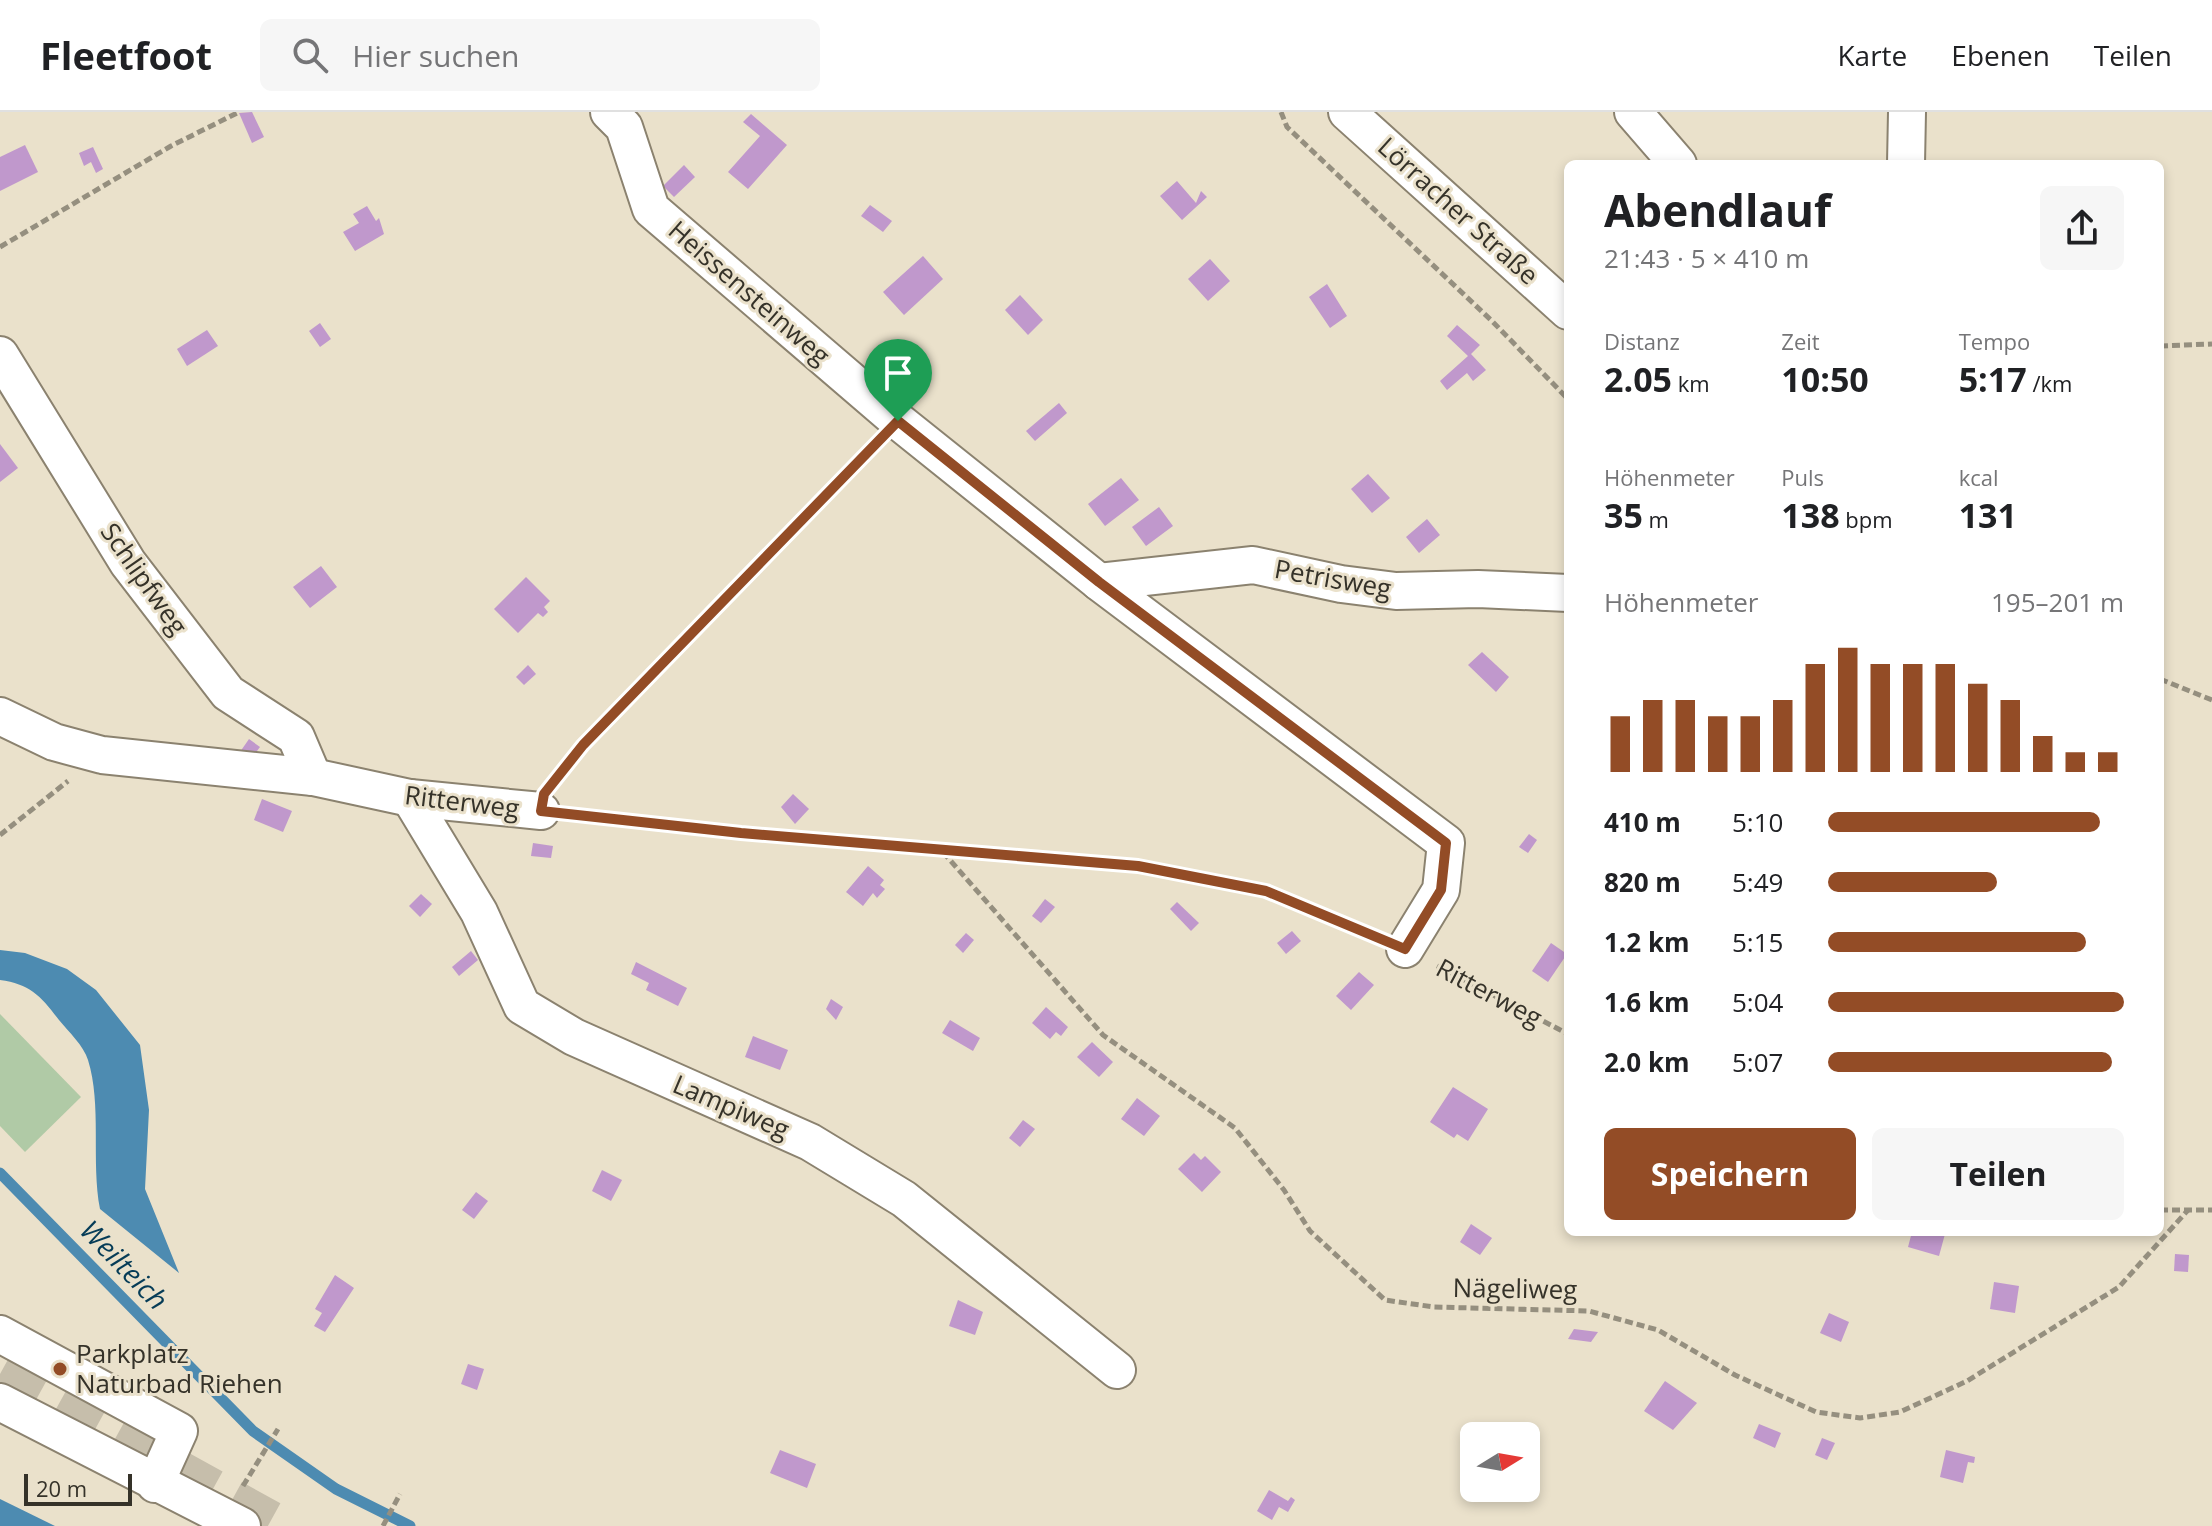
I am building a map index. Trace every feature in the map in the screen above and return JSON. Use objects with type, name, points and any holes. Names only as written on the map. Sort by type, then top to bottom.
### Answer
[{"type":"street","name":"Heissensteinweg","points":[[609,112],[624,127],[651,209],[898,421],[1099,582],[1446,843],[1441,890],[1405,949]]},
{"type":"street","name":"Lörracher Straße","points":[[1347,112],[1564,307]]},
{"type":"street","points":[[1633,112],[1675,160]]},
{"type":"street","points":[[1906,160],[1907,112]]},
{"type":"street","name":"Schlipfweg","points":[[0,355],[128,563],[228,693],[296,737],[313,777]]},
{"type":"street","name":"Petrisweg","points":[[1099,582],[1253,565],[1341,584],[1396,591],[1478,589],[1564,593]]},
{"type":"street","name":"Ritterweg","points":[[0,716],[54,742],[102,755],[313,777],[410,798],[541,811]]},
{"type":"street","name":"Lampiweg","points":[[410,798],[479,912],[522,1006],[574,1037],[810,1142],[937,1224],[1117,1370]]},
{"type":"street","points":[[0,1334],[179,1431],[155,1484]]},
{"type":"street","points":[[0,1402],[242,1526]]},
{"type":"path","points":[[0,247],[171,146],[239,112]]},
{"type":"path","points":[[1281,112],[1287,127],[1492,321],[1564,395]]},
{"type":"path","points":[[2164,346],[2212,344]]},
{"type":"path","points":[[541,811],[544,794],[583,745],[898,421]]},
{"type":"path","points":[[2164,681],[2212,700]]},
{"type":"path","points":[[0,835],[102,755]]},
{"type":"path","name":"Ritterweg","points":[[541,811],[942,851],[1138,866],[1266,891],[1405,949],[1564,1032]]},
{"type":"path","name":"Nägeliweg","points":[[942,851],[1103,1035],[1235,1128],[1284,1190],[1310,1231],[1385,1300],[1434,1307],[1589,1311],[1658,1330],[1735,1375],[1816,1412],[1860,1418],[1900,1412],[1967,1381],[2119,1287],[2188,1210]]},
{"type":"path","points":[[2164,1210],[2212,1210]]},
{"type":"path","points":[[258,1462],[278,1429]]},
{"type":"path","points":[[383,1526],[400,1494]]},
{"type":"green space","points":[[0,1014],[81,1097],[25,1152],[0,1126]]},
{"type":"water","points":[[0,950],[25,953],[67,969],[96,990],[140,1045],[149,1110],[145,1189],[179,1273],[100,1209],[95,1096],[86,1055],[40,998],[27,988],[0,980]]},
{"type":"water","points":[[0,1499],[55,1526],[0,1526]]},
{"type":"building","points":[[252,112],[264,137],[252,143],[239,113]]},
{"type":"building","points":[[751,114],[787,145],[748,189],[728,172],[760,136],[743,122]]},
{"type":"building","points":[[25,145],[38,172],[0,191],[0,157]]},
{"type":"building","points":[[93,147],[103,169],[96,173],[91,162],[84,166],[79,153]]},
{"type":"building","points":[[684,165],[695,177],[674,197],[663,186]]},
{"type":"building","points":[[1177,181],[1196,203],[1201,191],[1207,197],[1182,220],[1160,196]]},
{"type":"building","points":[[870,205],[892,221],[883,232],[861,216]]},
{"type":"building","points":[[367,206],[376,221],[379,218],[384,234],[355,251],[343,232],[359,223],[353,214]]},
{"type":"building","points":[[923,256],[943,279],[904,315],[883,292]]},
{"type":"building","points":[[1210,259],[1230,281],[1208,301],[1188,279]]},
{"type":"building","points":[[1327,284],[1347,316],[1330,328],[1309,297]]},
{"type":"building","points":[[1020,295],[1043,320],[1028,335],[1005,310]]},
{"type":"building","points":[[320,323],[331,339],[320,347],[309,331]]},
{"type":"building","points":[[1457,325],[1480,345],[1471,354],[1486,370],[1473,381],[1467,373],[1447,390],[1440,381],[1468,356],[1447,336]]},
{"type":"building","points":[[207,330],[218,346],[187,366],[177,349]]},
{"type":"building","points":[[1059,403],[1067,413],[1035,441],[1026,431]]},
{"type":"building","points":[[0,444],[18,468],[0,482]]},
{"type":"building","points":[[1368,474],[1390,498],[1372,513],[1351,489]]},
{"type":"building","points":[[1121,478],[1139,500],[1105,526],[1088,504]]},
{"type":"building","points":[[1159,507],[1173,526],[1146,546],[1132,527]]},
{"type":"building","points":[[1427,519],[1440,535],[1419,553],[1406,537]]},
{"type":"building","points":[[321,566],[337,587],[310,608],[293,587]]},
{"type":"building","points":[[526,577],[550,601],[544,607],[548,612],[543,617],[538,613],[518,633],[494,609]]},
{"type":"building","points":[[1482,652],[1509,677],[1496,692],[1468,665]]},
{"type":"building","points":[[528,665],[536,674],[524,685],[516,677]]},
{"type":"building","points":[[249,739],[260,747],[251,759],[240,752]]},
{"type":"building","points":[[793,794],[809,809],[795,824],[781,807]]},
{"type":"building","points":[[262,799],[292,811],[283,832],[254,820]]},
{"type":"building","points":[[1529,834],[1537,840],[1528,853],[1519,847]]},
{"type":"building","points":[[533,843],[553,846],[551,858],[531,856]]},
{"type":"building","points":[[868,866],[884,880],[880,885],[885,889],[877,898],[873,893],[863,906],[846,892]]},
{"type":"building","points":[[421,894],[432,904],[420,917],[409,906]]},
{"type":"building","points":[[1045,899],[1055,907],[1041,923],[1032,916]]},
{"type":"building","points":[[1177,902],[1199,923],[1191,931],[1170,909]]},
{"type":"building","points":[[1292,931],[1301,941],[1286,954],[1277,943]]},
{"type":"building","points":[[966,933],[974,940],[963,953],[955,945]]},
{"type":"building","points":[[1551,943],[1564,952],[1564,958],[1548,982],[1532,971]]},
{"type":"building","points":[[471,951],[478,960],[459,976],[452,967]]},
{"type":"building","points":[[636,962],[687,988],[678,1006],[646,990],[649,983],[631,974]]},
{"type":"building","points":[[1359,972],[1374,985],[1351,1010],[1336,996]]},
{"type":"building","points":[[831,999],[843,1007],[836,1020],[826,1009]]},
{"type":"building","points":[[1046,1007],[1068,1027],[1061,1036],[1056,1032],[1050,1039],[1032,1023]]},
{"type":"building","points":[[950,1020],[980,1038],[973,1051],[942,1033]]},
{"type":"building","points":[[753,1036],[788,1050],[780,1070],[745,1057]]},
{"type":"building","points":[[1092,1042],[1113,1062],[1099,1077],[1077,1057]]},
{"type":"building","points":[[1453,1087],[1488,1109],[1468,1141],[1457,1134],[1454,1138],[1430,1122]]},
{"type":"building","points":[[1137,1098],[1160,1116],[1144,1136],[1121,1119]]},
{"type":"building","points":[[1023,1120],[1035,1129],[1020,1147],[1009,1138]]},
{"type":"building","points":[[1194,1153],[1201,1160],[1205,1156],[1221,1172],[1202,1192],[1178,1169]]},
{"type":"building","points":[[602,1170],[622,1180],[611,1201],[592,1191]]},
{"type":"building","points":[[476,1192],[488,1201],[474,1219],[462,1210]]},
{"type":"building","points":[[1471,1224],[1492,1238],[1480,1255],[1460,1242]]},
{"type":"building","points":[[1911,1236],[1944,1236],[1939,1256],[1908,1247]]},
{"type":"building","points":[[2175,1254],[2189,1255],[2188,1272],[2174,1271]]},
{"type":"building","points":[[335,1275],[354,1288],[325,1332],[314,1326],[322,1313],[315,1309]]},
{"type":"building","points":[[1994,1282],[2019,1286],[2015,1313],[1990,1309]]},
{"type":"building","points":[[958,1300],[983,1312],[975,1335],[949,1326]]},
{"type":"building","points":[[1829,1313],[1849,1322],[1841,1342],[1820,1333]]},
{"type":"building","points":[[1574,1329],[1598,1332],[1591,1342],[1568,1339]]},
{"type":"building","points":[[468,1364],[484,1369],[477,1390],[461,1384]]},
{"type":"building","points":[[1665,1381],[1697,1403],[1673,1430],[1644,1411]]},
{"type":"building","points":[[1759,1424],[1781,1433],[1775,1448],[1753,1438]]},
{"type":"building","points":[[1822,1438],[1835,1443],[1827,1460],[1815,1455]]},
{"type":"building","points":[[780,1450],[816,1464],[807,1488],[770,1473]]},
{"type":"building","points":[[1946,1450],[1975,1457],[1974,1463],[1968,1462],[1963,1483],[1940,1477]]},
{"type":"building","points":[[1269,1490],[1288,1501],[1291,1497],[1295,1500],[1288,1512],[1279,1507],[1272,1520],[1257,1511]]},
{"type":"waterway","name":"Weilteich","points":[[0,1173],[253,1431],[336,1489],[410,1526]]},
{"type":"tunnel","points":[[0,1374],[276,1526]]},
{"type":"place","name":"Parkplatz Naturbad Riehen","points":[[60,1369]]},
{"type":"route","points":[[898,421],[1099,582],[1446,843],[1441,890],[1405,949],[1266,891],[1138,866],[741,833],[541,811],[544,794],[583,745],[898,421]]}]
